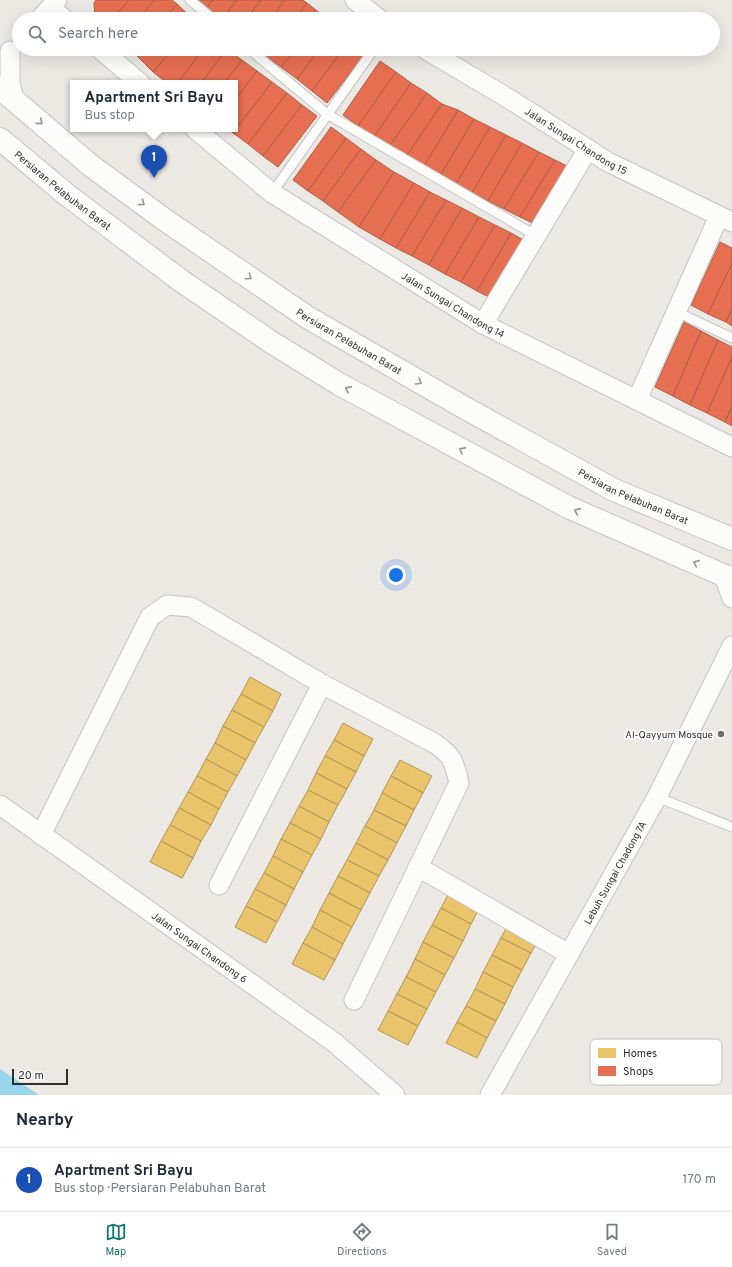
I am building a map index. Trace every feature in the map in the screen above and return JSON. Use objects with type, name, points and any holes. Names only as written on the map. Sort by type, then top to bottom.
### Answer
[{"type":"street","points":[[356,0],[371,12]]},
{"type":"street","points":[[7,94],[10,82],[10,48]]},
{"type":"street","points":[[108,56],[136,80]]},
{"type":"street","name":"Jalan Sungai Chandong 15","points":[[436,56],[608,162],[725,219]]},
{"type":"street","name":"Persiaran Pelabuhan Barat","points":[[7,94],[103,174],[165,220],[307,317],[465,408],[614,490],[732,539]]},
{"type":"street","name":"Jalan Sungai Chandong 14","points":[[200,132],[272,193],[483,324],[732,447]]},
{"type":"street","name":"Persiaran Pelabuhan Barat","points":[[0,140],[67,195],[180,280],[271,342],[339,384],[568,507],[728,577]]},
{"type":"street","points":[[483,324],[535,235],[588,149]]},
{"type":"street","points":[[637,400],[677,312],[725,219]]},
{"type":"street","points":[[728,577],[732,598]]},
{"type":"street","points":[[42,835],[150,617],[167,605],[191,607],[322,684],[434,743],[449,753],[455,765],[459,783],[354,1000]]},
{"type":"street","name":"Lebuh Sungai Chadong 7A","points":[[490,1095],[657,797],[732,646]]},
{"type":"street","points":[[219,885],[322,684]]},
{"type":"street","name":"Jalan Sungai Chandong 6","points":[[0,805],[335,1043],[395,1095]]},
{"type":"street","points":[[418,867],[570,954]]},
{"type":"lane","points":[[190,0],[205,12]]},
{"type":"lane","points":[[257,56],[327,114],[535,235]]},
{"type":"lane","points":[[272,193],[369,56]]},
{"type":"lane","points":[[677,312],[732,338]]},
{"type":"lane","points":[[657,797],[732,827]]},
{"type":"water","points":[[0,1069],[39,1095],[0,1095]]},
{"type":"building: Homes","points":[[250,677],[281,694],[273,711],[241,694]]},
{"type":"building: Homes","points":[[241,694],[273,711],[264,727],[232,710]]},
{"type":"building: Homes","points":[[232,710],[264,727],[255,743],[223,726]]},
{"type":"building: Homes","points":[[343,723],[373,739],[364,756],[334,740]]},
{"type":"building: Homes","points":[[223,726],[255,743],[246,760],[215,743]]},
{"type":"building: Homes","points":[[334,740],[364,756],[356,772],[325,756]]},
{"type":"building: Homes","points":[[215,743],[246,760],[237,776],[206,759]]},
{"type":"building: Homes","points":[[325,756],[356,772],[347,789],[316,773]]},
{"type":"building: Homes","points":[[206,759],[237,776],[228,792],[197,776]]},
{"type":"building: Homes","points":[[400,760],[432,776],[423,793],[391,776]]},
{"type":"building: Homes","points":[[316,773],[347,789],[338,805],[308,790]]},
{"type":"building: Homes","points":[[197,776],[228,792],[219,809],[188,792]]},
{"type":"building: Homes","points":[[391,776],[423,793],[414,810],[382,793]]},
{"type":"building: Homes","points":[[308,790],[338,805],[329,822],[299,806]]},
{"type":"building: Homes","points":[[188,792],[219,809],[211,825],[179,808]]},
{"type":"building: Homes","points":[[382,793],[414,810],[406,826],[374,810]]},
{"type":"building: Homes","points":[[299,806],[329,822],[321,839],[290,823]]},
{"type":"building: Homes","points":[[179,808],[211,825],[201,841],[170,825]]},
{"type":"building: Homes","points":[[374,810],[406,826],[397,843],[365,826]]},
{"type":"building: Homes","points":[[290,823],[321,839],[312,855],[281,839]]},
{"type":"building: Homes","points":[[170,825],[201,841],[193,858],[161,841]]},
{"type":"building: Homes","points":[[365,826],[397,843],[388,860],[356,843]]},
{"type":"building: Homes","points":[[281,839],[312,855],[303,872],[273,856]]},
{"type":"building: Homes","points":[[161,841],[193,858],[182,878],[150,862]]},
{"type":"building: Homes","points":[[356,843],[388,860],[379,876],[347,860]]},
{"type":"building: Homes","points":[[273,856],[303,872],[294,889],[264,873]]},
{"type":"building: Homes","points":[[347,860],[379,876],[370,893],[338,876]]},
{"type":"building: Homes","points":[[264,873],[294,889],[286,905],[255,889]]},
{"type":"building: Homes","points":[[338,876],[370,893],[361,910],[329,893]]},
{"type":"building: Homes","points":[[255,889],[286,905],[277,922],[246,906]]},
{"type":"building: Homes","points":[[450,891],[480,907],[471,924],[441,908]]},
{"type":"building: Homes","points":[[329,893],[361,910],[352,927],[320,910]]},
{"type":"building: Homes","points":[[246,906],[277,922],[266,943],[235,927]]},
{"type":"building: Homes","points":[[441,908],[471,924],[463,941],[432,925]]},
{"type":"building: Homes","points":[[320,910],[352,927],[343,944],[312,927]]},
{"type":"building: Homes","points":[[510,921],[540,936],[531,953],[501,938]]},
{"type":"building: Homes","points":[[432,925],[463,941],[454,958],[423,942]]},
{"type":"building: Homes","points":[[312,927],[343,944],[335,960],[303,943]]},
{"type":"building: Homes","points":[[501,938],[531,953],[522,970],[492,955]]},
{"type":"building: Homes","points":[[423,942],[454,958],[445,975],[415,959]]},
{"type":"building: Homes","points":[[303,943],[335,960],[324,980],[292,964]]},
{"type":"building: Homes","points":[[492,955],[522,970],[513,987],[483,972]]},
{"type":"building: Homes","points":[[415,959],[445,975],[436,992],[406,977]]},
{"type":"building: Homes","points":[[483,972],[513,987],[505,1004],[475,989]]},
{"type":"building: Homes","points":[[406,977],[436,992],[427,1009],[397,994]]},
{"type":"building: Homes","points":[[475,989],[505,1004],[496,1021],[466,1006]]},
{"type":"building: Homes","points":[[397,994],[427,1009],[418,1026],[388,1011]]},
{"type":"building: Homes","points":[[466,1006],[496,1021],[487,1038],[457,1022]]},
{"type":"building: Homes","points":[[388,1011],[418,1026],[408,1045],[378,1030]]},
{"type":"building: Homes","points":[[457,1022],[487,1038],[477,1058],[446,1043]]},
{"type":"building: Shops","points":[[96,0],[129,0],[119,12],[95,12],[94,3]]},
{"type":"building: Shops","points":[[129,0],[155,0],[144,12],[119,12]]},
{"type":"building: Shops","points":[[155,0],[172,0],[177,4],[171,12],[144,12]]},
{"type":"building: Shops","points":[[195,0],[213,0],[205,10]]},
{"type":"building: Shops","points":[[213,0],[237,0],[228,12],[208,12],[205,10]]},
{"type":"building: Shops","points":[[237,0],[261,0],[252,12],[228,12]]},
{"type":"building: Shops","points":[[261,0],[285,0],[276,12],[252,12]]},
{"type":"building: Shops","points":[[285,0],[303,0],[307,3],[300,12],[276,12]]},
{"type":"building: Shops","points":[[307,3],[318,12],[300,12]]},
{"type":"building: Shops","points":[[177,4],[186,12],[171,12]]},
{"type":"building: Shops","points":[[137,56],[167,56],[153,72]]},
{"type":"building: Shops","points":[[167,56],[198,56],[180,80],[163,80],[153,72]]},
{"type":"building: Shops","points":[[198,56],[222,56],[203,80],[180,80]]},
{"type":"building: Shops","points":[[222,56],[237,56],[242,60],[226,80],[203,80]]},
{"type":"building: Shops","points":[[266,56],[290,56],[281,67]]},
{"type":"building: Shops","points":[[290,56],[315,56],[297,79],[281,67]]},
{"type":"building: Shops","points":[[315,56],[339,56],[312,91],[297,79]]},
{"type":"building: Shops","points":[[339,56],[363,56],[327,103],[312,91]]},
{"type":"building: Shops","points":[[242,60],[257,71],[238,96],[238,80],[226,80]]},
{"type":"building: Shops","points":[[380,61],[396,72],[358,126],[343,115]]},
{"type":"building: Shops","points":[[257,71],[272,82],[238,126],[238,96]]},
{"type":"building: Shops","points":[[396,72],[411,83],[374,137],[358,126]]},
{"type":"building: Shops","points":[[272,82],[287,93],[248,144],[233,133],[238,132],[238,126]]},
{"type":"building: Shops","points":[[411,83],[427,93],[389,147],[374,137]]},
{"type":"building: Shops","points":[[287,93],[302,105],[263,156],[248,144]]},
{"type":"building: Shops","points":[[427,93],[442,104],[405,158],[389,147]]},
{"type":"building: Shops","points":[[442,104],[458,110],[423,168],[405,158]]},
{"type":"building: Shops","points":[[302,105],[317,116],[278,167],[263,156]]},
{"type":"building: Shops","points":[[458,110],[474,119],[440,176],[423,168]]},
{"type":"building: Shops","points":[[474,119],[490,127],[456,184],[440,176]]},
{"type":"building: Shops","points":[[331,127],[346,138],[308,191],[293,180]]},
{"type":"building: Shops","points":[[490,127],[506,135],[472,193],[456,184]]},
{"type":"building: Shops","points":[[506,135],[522,143],[488,201],[472,193]]},
{"type":"building: Shops","points":[[346,138],[361,149],[323,201],[308,191]]},
{"type":"building: Shops","points":[[522,143],[539,152],[504,209],[488,201]]},
{"type":"building: Shops","points":[[361,149],[376,160],[338,212],[323,201]]},
{"type":"building: Shops","points":[[539,152],[555,160],[520,217],[504,209]]},
{"type":"building: Shops","points":[[376,160],[394,172],[359,227],[338,212]]},
{"type":"building: Shops","points":[[555,160],[571,168],[537,225],[520,217]]},
{"type":"building: Shops","points":[[394,172],[414,183],[380,239],[359,227]]},
{"type":"building: Shops","points":[[414,183],[430,192],[396,248],[380,239]]},
{"type":"building: Shops","points":[[430,192],[446,200],[412,256],[396,248]]},
{"type":"building: Shops","points":[[446,200],[462,208],[429,265],[412,256]]},
{"type":"building: Shops","points":[[462,208],[479,217],[445,274],[429,265]]},
{"type":"building: Shops","points":[[479,217],[495,225],[461,282],[445,274]]},
{"type":"building: Shops","points":[[495,225],[511,233],[477,291],[461,282]]},
{"type":"building: Shops","points":[[511,233],[527,242],[493,299],[477,291]]},
{"type":"building: Shops","points":[[720,242],[732,248],[732,263],[708,314],[691,305]]},
{"type":"building: Shops","points":[[732,263],[732,308],[726,322],[708,314]]},
{"type":"building: Shops","points":[[732,308],[732,326],[726,322]]},
{"type":"building: Shops","points":[[684,322],[701,331],[673,396],[655,387]]},
{"type":"building: Shops","points":[[701,331],[718,340],[690,405],[673,396]]},
{"type":"building: Shops","points":[[718,340],[732,347],[732,357],[707,413],[690,405]]},
{"type":"building: Shops","points":[[732,357],[732,406],[725,422],[707,413]]},
{"type":"building: Shops","points":[[732,406],[732,426],[725,422]]},
{"type":"place","name":"Apartment Sri Bayu","points":[[154,178]]},
{"type":"place","name":"Al-Qayyum Mosque","points":[[721,734]]}]
